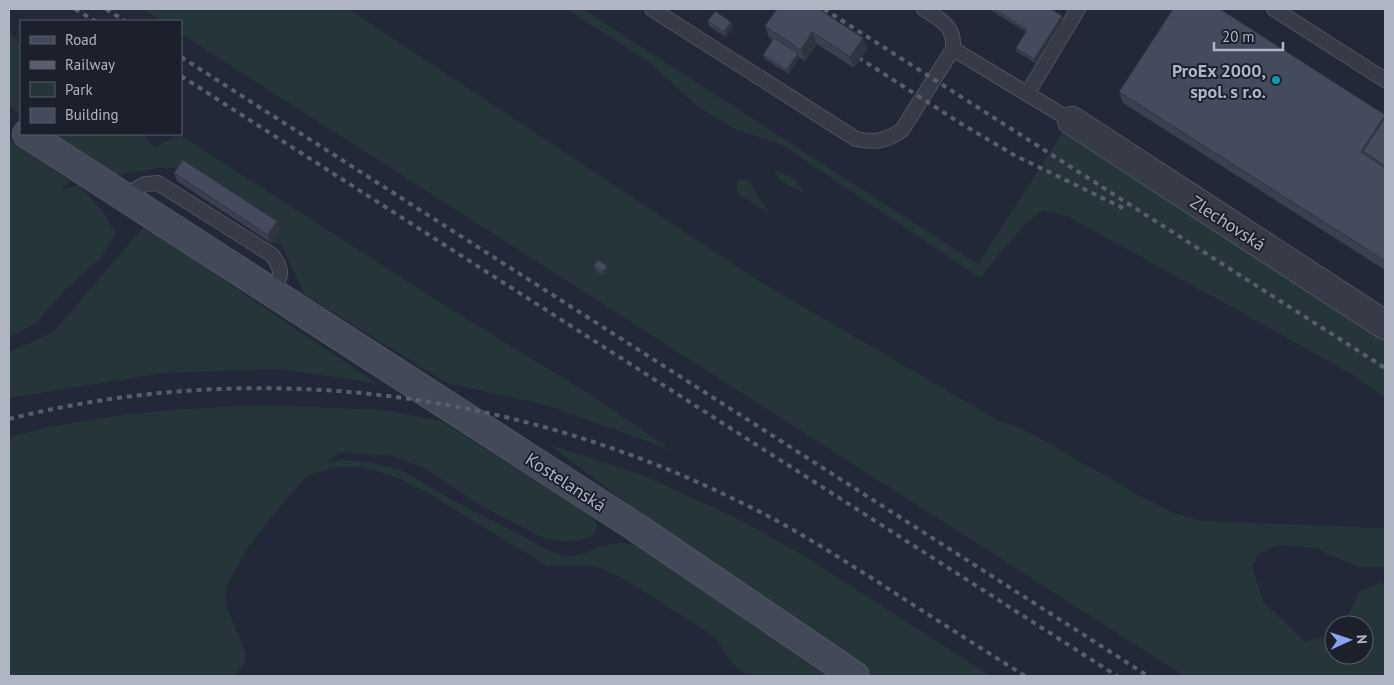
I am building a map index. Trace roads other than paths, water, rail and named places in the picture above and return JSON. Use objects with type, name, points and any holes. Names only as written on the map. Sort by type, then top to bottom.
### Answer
[{"type":"main road","points":[[9,122],[20,129]]},
{"type":"main road","name":"Kostelanská","points":[[29,135],[634,526],[855,676]]},
{"type":"street","name":"Zlechovská","points":[[1072,121],[1385,325]]},
{"type":"lane","points":[[652,9],[856,139],[868,142],[892,137],[902,130],[953,49],[954,40],[949,26],[924,9]]},
{"type":"lane","points":[[1027,94],[1078,9]]},
{"type":"lane","points":[[1274,9],[1385,80]]},
{"type":"lane","points":[[953,49],[1072,121]]},
{"type":"railway","points":[[75,9],[93,20]]},
{"type":"railway","points":[[106,9],[123,20]]},
{"type":"railway","points":[[824,9],[1385,368]]},
{"type":"railway","points":[[850,52],[960,123],[1014,155],[1123,208]]},
{"type":"railway","points":[[182,58],[1148,676]]},
{"type":"railway","points":[[182,77],[1117,676]]},
{"type":"railway","points":[[9,419],[103,400],[197,390],[291,389],[385,396],[478,411],[569,434],[659,466],[746,505],[780,523],[878,582],[1025,676]]},
{"type":"place","name":"ProEx 2000, spol. s r.o.","points":[[1276,80]]}]
